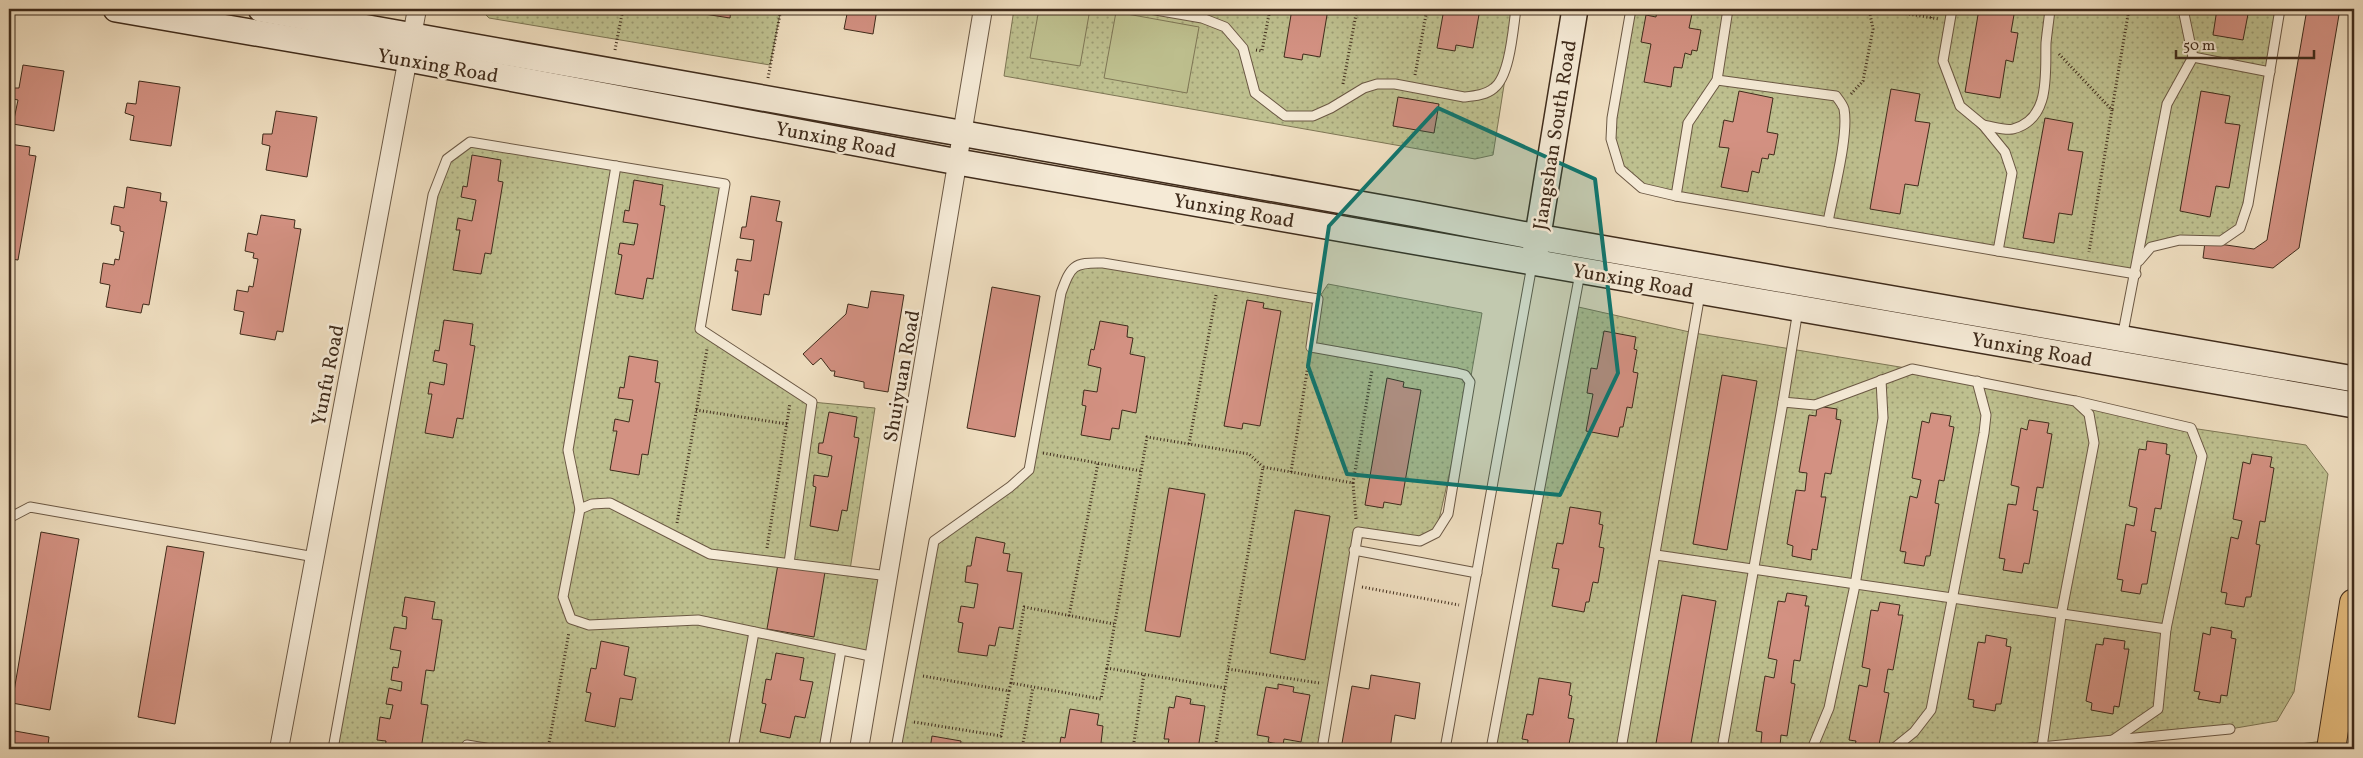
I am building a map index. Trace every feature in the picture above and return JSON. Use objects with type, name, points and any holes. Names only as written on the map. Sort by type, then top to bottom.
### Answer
[{"type":"main road","points":[[2331,749],[2354,603]]},
{"type":"street","name":"Yunxing Road","points":[[116,9],[408,59],[958,162],[2354,405]]},
{"type":"street","name":"Yunxing Road","points":[[261,9],[412,34],[1537,237],[2354,379]]},
{"type":"street","name":"Yunfu Road","points":[[279,749],[417,9]]},
{"type":"street","name":"Shuiyuan Road","points":[[859,749],[983,9]]},
{"type":"street","name":"Jiangshan South Road","points":[[1533,262],[1575,9]]},
{"type":"lane","points":[[1150,9],[1202,18],[1225,27],[1243,48],[1255,93],[1285,116],[1313,116],[1364,88],[1377,84],[1395,84],[1464,97],[1476,96],[1495,88],[1505,74],[1516,9]]},
{"type":"lane","points":[[1631,9],[1612,118],[1611,139],[1620,168],[1642,188],[1676,196],[2136,274]]},
{"type":"lane","points":[[1676,196],[1688,123],[1717,80],[1728,9]]},
{"type":"lane","points":[[1952,9],[1943,61],[1960,106],[1983,125],[2005,152],[2012,173],[1998,251]]},
{"type":"lane","points":[[1983,125],[2011,130],[2028,124],[2039,109],[2045,91],[2046,41],[2050,9]]},
{"type":"lane","points":[[2122,339],[2139,262],[2167,104],[2194,57],[2183,9]]},
{"type":"lane","points":[[2139,262],[2151,247],[2180,240],[2221,241],[2240,228],[2248,204],[2280,9]]},
{"type":"lane","points":[[2194,57],[2270,72]]},
{"type":"lane","points":[[1717,80],[1836,96],[1844,107],[1845,127],[1828,222]]},
{"type":"lane","points":[[333,749],[433,195],[447,160],[470,142],[725,184],[700,329],[812,402],[789,563]]},
{"type":"lane","points":[[616,166],[568,450],[580,509],[563,597],[571,619],[589,625],[698,620],[875,657]]},
{"type":"lane","points":[[896,749],[934,541],[1010,487],[1029,470],[1061,293],[1070,270],[1082,262],[1102,263],[1318,299],[1311,347],[1456,373],[1465,375],[1470,382],[1448,514],[1436,533],[1420,541],[1358,532],[1322,749]]},
{"type":"lane","points":[[1445,749],[1533,262]]},
{"type":"lane","points":[[1491,749],[1580,270]]},
{"type":"lane","points":[[1621,749],[1701,291]]},
{"type":"lane","points":[[1722,749],[1798,308]]},
{"type":"lane","points":[[1783,402],[1815,405],[1912,368],[2075,401],[2191,428],[2202,456],[2166,629],[2158,709],[2114,740]]},
{"type":"lane","points":[[1812,749],[1829,708],[1855,585],[1883,418],[1881,380]]},
{"type":"lane","points":[[1893,749],[1914,732],[1931,710],[1954,600],[1986,415],[1977,381]]},
{"type":"lane","points":[[2042,747],[2060,616],[2094,443],[2089,414],[2075,401]]},
{"type":"lane","points":[[580,509],[592,504],[610,502],[710,554],[889,576]]},
{"type":"lane","points":[[9,520],[30,507],[315,558]]},
{"type":"lane","points":[[1354,550],[1477,573]]},
{"type":"lane","points":[[1656,555],[2060,616],[2166,629]]},
{"type":"lane","points":[[733,749],[754,632]]},
{"type":"lane","points":[[824,749],[841,650]]},
{"type":"lane","points":[[2020,749],[2230,729]]},
{"type":"lane","points":[[466,749],[467,745],[491,749]]},
{"type":"path","points":[[612,70],[622,9]]},
{"type":"path","points":[[765,98],[780,9]]},
{"type":"path","points":[[1243,48],[1262,51],[1270,9]]},
{"type":"path","points":[[1340,102],[1357,9]]},
{"type":"path","points":[[1413,88],[1427,9]]},
{"type":"path","points":[[1842,104],[1863,82],[1873,29],[1869,9]]},
{"type":"path","points":[[1878,9],[1906,11],[1950,21]]},
{"type":"path","points":[[1931,18],[1932,9]]},
{"type":"path","points":[[2086,266],[2129,9]]},
{"type":"path","points":[[2046,41],[2112,110]]},
{"type":"path","points":[[1189,444],[1218,282]]},
{"type":"path","points":[[674,536],[709,335]]},
{"type":"path","points":[[1291,472],[1311,347]]},
{"type":"path","points":[[1358,532],[1353,483],[1374,358]]},
{"type":"path","points":[[765,560],[792,389]]},
{"type":"path","points":[[696,410],[787,424]]},
{"type":"path","points":[[1011,683],[1101,700],[1147,437],[1248,454],[1262,466],[1353,483]]},
{"type":"path","points":[[1033,451],[1141,471]]},
{"type":"path","points":[[1069,616],[1098,463]]},
{"type":"path","points":[[1215,749],[1262,466]]},
{"type":"path","points":[[1349,585],[1470,607]]},
{"type":"path","points":[[901,720],[1002,736],[1024,607],[1114,624]]},
{"type":"path","points":[[548,749],[571,619]]},
{"type":"path","points":[[1107,668],[1225,688]]},
{"type":"path","points":[[1228,668],[1332,686]]},
{"type":"path","points":[[909,674],[1010,690]]},
{"type":"path","points":[[1133,749],[1144,674]]},
{"type":"path","points":[[1022,749],[1033,687]]},
{"type":"highlighted area","points":[[1438,108],[1595,179],[1618,373],[1560,495],[1347,474],[1308,366],[1329,226]]},
{"type":"green space","points":[[480,9],[781,9],[770,65],[489,18]]},
{"type":"green space","points":[[1014,9],[1516,9],[1493,155],[1475,159],[1004,76]]},
{"type":"green space","points":[[1039,9],[1090,9],[1080,66],[1030,58]]},
{"type":"green space","points":[[1631,9],[2280,9],[2240,228],[2221,241],[2180,240],[2151,247],[2139,262],[2136,274],[1642,188],[1620,169],[1611,139]]},
{"type":"green space","points":[[1116,12],[1199,27],[1187,93],[1104,78]]},
{"type":"green space","points":[[470,142],[725,184],[700,329],[812,402],[875,408],[850,570],[889,576],[875,657],[841,650],[824,749],[335,749],[433,195],[447,159]]},
{"type":"green space","points":[[1082,262],[1318,299],[1328,284],[1482,313],[1470,382],[1436,533],[1420,541],[1358,532],[1322,749],[896,749],[934,541],[1029,470],[1061,293]]},
{"type":"green space","points":[[1574,306],[1694,333],[1912,369],[2191,428],[2306,445],[2328,474],[2294,692],[2277,721],[2230,729],[2020,749],[1491,749]]},
{"type":"green space","points":[[2333,740],[2331,749],[2258,749]]},
{"type":"building","points":[[685,9],[731,9],[730,18],[685,11]]},
{"type":"building","points":[[848,9],[877,9],[873,34],[844,29]]},
{"type":"building","points":[[1292,9],[1328,9],[1320,57],[1303,54],[1302,60],[1284,57]]},
{"type":"building","points":[[1444,9],[1480,9],[1473,48],[1456,45],[1455,51],[1437,48]]},
{"type":"building","points":[[1657,9],[1693,9],[1689,28],[1701,30],[1697,51],[1692,50],[1691,55],[1685,53],[1682,68],[1674,67],[1671,87],[1644,82],[1651,44],[1641,42],[1646,15],[1656,17]]},
{"type":"building","points":[[1979,9],[2015,9],[2011,32],[2018,33],[2013,62],[2006,60],[2000,98],[1965,92]]},
{"type":"building","points":[[2217,9],[2249,9],[2243,40],[2213,35]]},
{"type":"building","points":[[2307,9],[2340,9],[2299,248],[2273,268],[2203,258],[2205,242],[2254,249],[2267,240]]},
{"type":"building","points":[[23,65],[64,71],[54,131],[13,124],[18,100],[9,98],[11,88],[19,88]]},
{"type":"building","points":[[139,81],[180,87],[171,146],[130,140],[134,116],[125,113],[127,103],[136,104]]},
{"type":"building","points":[[1891,89],[1920,94],[1915,121],[1930,123],[1918,186],[1905,184],[1900,214],[1870,209]]},
{"type":"building","points":[[1739,91],[1773,98],[1767,132],[1778,134],[1774,155],[1769,154],[1768,159],[1762,158],[1759,173],[1752,171],[1748,192],[1721,187],[1729,148],[1719,147],[1724,120],[1733,122]]},
{"type":"building","points":[[2201,91],[2230,96],[2225,123],[2240,125],[2229,188],[2216,186],[2210,217],[2180,211]]},
{"type":"building","points":[[1398,97],[1439,104],[1434,133],[1393,126]]},
{"type":"building","points":[[276,111],[317,117],[307,177],[266,170],[270,146],[262,144],[263,134],[272,134]]},
{"type":"building","points":[[2045,118],[2073,123],[2068,150],[2083,152],[2072,215],[2059,213],[2054,243],[2023,238]]},
{"type":"building","points":[[9,144],[30,147],[29,155],[36,156],[18,260],[11,259],[10,267]]},
{"type":"building","points":[[472,155],[501,160],[498,181],[503,182],[491,254],[485,253],[481,274],[453,270],[460,230],[456,230],[458,218],[472,221],[476,200],[461,197],[463,186],[467,187]]},
{"type":"building","points":[[634,180],[663,185],[660,205],[665,206],[653,279],[647,278],[643,299],[615,294],[622,255],[618,254],[620,243],[634,245],[638,224],[623,222],[625,210],[629,211]]},
{"type":"building","points":[[127,187],[161,193],[160,201],[167,202],[149,305],[143,304],[141,313],[106,307],[110,285],[100,283],[103,263],[114,265],[115,259],[119,260],[124,232],[120,231],[120,226],[111,224],[114,206],[124,208]]},
{"type":"building","points":[[751,196],[780,201],[776,221],[782,222],[769,295],[764,294],[761,315],[732,310],[738,271],[735,271],[737,259],[751,261],[754,240],[740,238],[742,227],[746,227]]},
{"type":"building","points":[[261,215],[295,220],[294,228],[301,229],[283,332],[277,331],[275,340],[240,334],[244,312],[234,310],[237,290],[248,292],[249,286],[253,287],[258,259],[253,258],[254,253],[245,251],[248,233],[257,235]]},
{"type":"building","points":[[992,287],[1040,296],[1015,437],[967,428]]},
{"type":"building","points":[[871,291],[904,295],[888,392],[864,388],[864,382],[834,376],[835,371],[831,371],[821,358],[813,365],[803,354],[846,314],[848,304],[868,308]]},
{"type":"building","points":[[1247,300],[1264,303],[1263,308],[1281,311],[1260,426],[1243,423],[1242,429],[1224,426]]},
{"type":"building","points":[[444,320],[473,324],[470,345],[475,346],[463,419],[457,418],[453,438],[425,433],[432,394],[428,394],[430,382],[444,385],[447,364],[433,361],[435,350],[439,351]]},
{"type":"building","points":[[1100,321],[1128,326],[1127,337],[1133,338],[1130,354],[1145,357],[1136,413],[1122,410],[1119,429],[1112,428],[1110,440],[1081,435],[1086,406],[1082,405],[1084,390],[1097,392],[1101,368],[1088,365],[1091,349],[1094,350]]},
{"type":"building","points":[[1604,331],[1636,337],[1634,349],[1637,350],[1633,372],[1638,373],[1632,408],[1627,407],[1623,427],[1620,427],[1618,437],[1586,431],[1593,394],[1587,393],[1591,368],[1597,369]]},
{"type":"building","points":[[629,356],[658,361],[655,382],[660,383],[648,455],[642,454],[639,475],[610,470],[617,431],[613,431],[615,419],[629,422],[633,400],[618,398],[620,387],[624,388]]},
{"type":"building","points":[[1722,375],[1757,381],[1727,550],[1693,544]]},
{"type":"building","points":[[1387,378],[1404,382],[1403,387],[1421,390],[1401,505],[1384,502],[1383,508],[1365,505]]},
{"type":"building","points":[[1817,406],[1837,409],[1836,419],[1841,420],[1831,474],[1825,473],[1821,497],[1826,497],[1817,550],[1812,549],[1811,560],[1792,556],[1793,546],[1787,544],[1796,490],[1805,491],[1807,473],[1799,472],[1809,415],[1816,416]]},
{"type":"building","points":[[829,412],[857,417],[854,437],[859,438],[847,511],[842,510],[838,531],[810,526],[816,487],[813,486],[814,475],[828,477],[832,456],[818,453],[819,443],[823,443]]},
{"type":"building","points":[[1931,413],[1951,416],[1949,426],[1954,427],[1944,481],[1939,480],[1935,503],[1939,504],[1930,556],[1926,556],[1924,566],[1904,563],[1906,552],[1900,551],[1910,496],[1917,498],[1921,480],[1912,478],[1922,421],[1929,423]]},
{"type":"building","points":[[2029,420],[2049,423],[2047,433],[2052,434],[2043,488],[2037,487],[2033,510],[2038,511],[2029,564],[2024,563],[2022,573],[2003,570],[2005,559],[1999,558],[2008,504],[2016,505],[2019,487],[2011,485],[2021,428],[2027,430]]},
{"type":"building","points":[[2147,441],[2167,444],[2166,454],[2170,455],[2161,509],[2155,508],[2151,531],[2156,532],[2147,584],[2142,584],[2140,594],[2121,591],[2123,580],[2117,579],[2126,524],[2134,526],[2137,508],[2129,506],[2139,449],[2146,450]]},
{"type":"building","points":[[2252,454],[2272,457],[2270,467],[2274,468],[2265,522],[2260,521],[2256,544],[2260,545],[2251,597],[2246,597],[2244,607],[2225,604],[2227,593],[2221,592],[2231,537],[2238,539],[2242,521],[2233,519],[2243,462],[2250,464]]},
{"type":"building","points":[[1169,488],[1205,494],[1180,637],[1145,631]]},
{"type":"building","points":[[1570,507],[1601,512],[1599,524],[1603,525],[1599,547],[1604,548],[1598,583],[1593,582],[1589,602],[1586,602],[1584,612],[1552,606],[1559,569],[1552,568],[1557,543],[1563,544]]},
{"type":"building","points":[[1295,510],[1330,516],[1305,660],[1270,653]]},
{"type":"building","points":[[41,532],[79,539],[50,710],[12,703]]},
{"type":"building","points":[[976,537],[1005,543],[1003,553],[1010,554],[1007,571],[1022,573],[1013,629],[999,627],[995,646],[989,645],[987,656],[958,652],[963,623],[958,622],[961,606],[974,608],[978,584],[965,582],[967,566],[971,566]]},
{"type":"building","points":[[167,546],[204,552],[175,724],[138,717]]},
{"type":"building","points":[[778,564],[825,572],[814,637],[767,629]]},
{"type":"building","points":[[1787,593],[1807,596],[1805,606],[1809,606],[1800,661],[1794,660],[1791,683],[1795,684],[1787,736],[1781,735],[1780,746],[1761,743],[1762,732],[1756,731],[1765,676],[1774,678],[1777,660],[1768,658],[1778,601],[1785,602]]},
{"type":"building","points":[[1682,595],[1716,601],[1690,749],[1655,749]]},
{"type":"building","points":[[405,597],[435,602],[432,619],[442,620],[434,671],[426,670],[421,704],[428,705],[421,749],[385,749],[386,741],[377,740],[380,717],[390,719],[393,705],[386,704],[389,688],[401,691],[402,682],[391,680],[393,667],[398,668],[401,651],[390,649],[394,627],[406,629],[407,617],[402,616]]},
{"type":"building","points":[[1880,602],[1900,605],[1898,615],[1903,615],[1893,670],[1888,669],[1884,692],[1889,693],[1879,745],[1875,744],[1874,749],[1854,749],[1856,741],[1849,740],[1859,685],[1867,687],[1870,669],[1862,667],[1871,610],[1878,611]]},
{"type":"building","points":[[2211,627],[2232,631],[2231,638],[2236,639],[2227,696],[2221,695],[2220,703],[2198,699],[2200,692],[2194,691],[2203,633],[2210,635]]},
{"type":"building","points":[[1986,635],[2007,639],[2006,646],[2011,647],[2001,704],[1996,704],[1995,711],[1973,707],[1974,700],[1968,699],[1978,642],[1985,643]]},
{"type":"building","points":[[2104,638],[2125,641],[2124,649],[2129,649],[2119,707],[2114,706],[2113,714],[2091,710],[2092,703],[2086,701],[2096,644],[2103,645]]},
{"type":"building","points":[[601,641],[629,647],[624,675],[636,678],[632,700],[620,698],[615,727],[585,721],[591,693],[586,692],[591,668],[596,669]]},
{"type":"building","points":[[776,653],[804,658],[800,680],[813,682],[805,718],[795,716],[790,738],[760,732],[766,704],[762,703],[766,679],[771,680]]},
{"type":"building","points":[[1371,675],[1420,683],[1415,719],[1395,715],[1390,749],[1341,749],[1352,686],[1369,689]]},
{"type":"building","points":[[1539,678],[1571,683],[1569,695],[1572,696],[1568,718],[1574,719],[1568,749],[1527,749],[1528,740],[1522,739],[1527,714],[1533,715]]},
{"type":"building","points":[[1278,684],[1294,687],[1293,692],[1310,695],[1301,742],[1284,739],[1283,745],[1268,742],[1269,737],[1257,735],[1266,687],[1278,689]]},
{"type":"building","points":[[1176,696],[1191,699],[1190,704],[1205,706],[1198,749],[1167,749],[1169,739],[1164,739],[1169,707],[1174,708]]},
{"type":"building","points":[[1070,709],[1099,714],[1097,725],[1103,726],[1101,743],[1116,745],[1115,749],[1059,749],[1061,737],[1065,738]]},
{"type":"building","points":[[15,731],[49,737],[48,745],[55,746],[55,749],[12,749]]},
{"type":"building","points":[[932,736],[961,741],[960,749],[930,749]]}]
